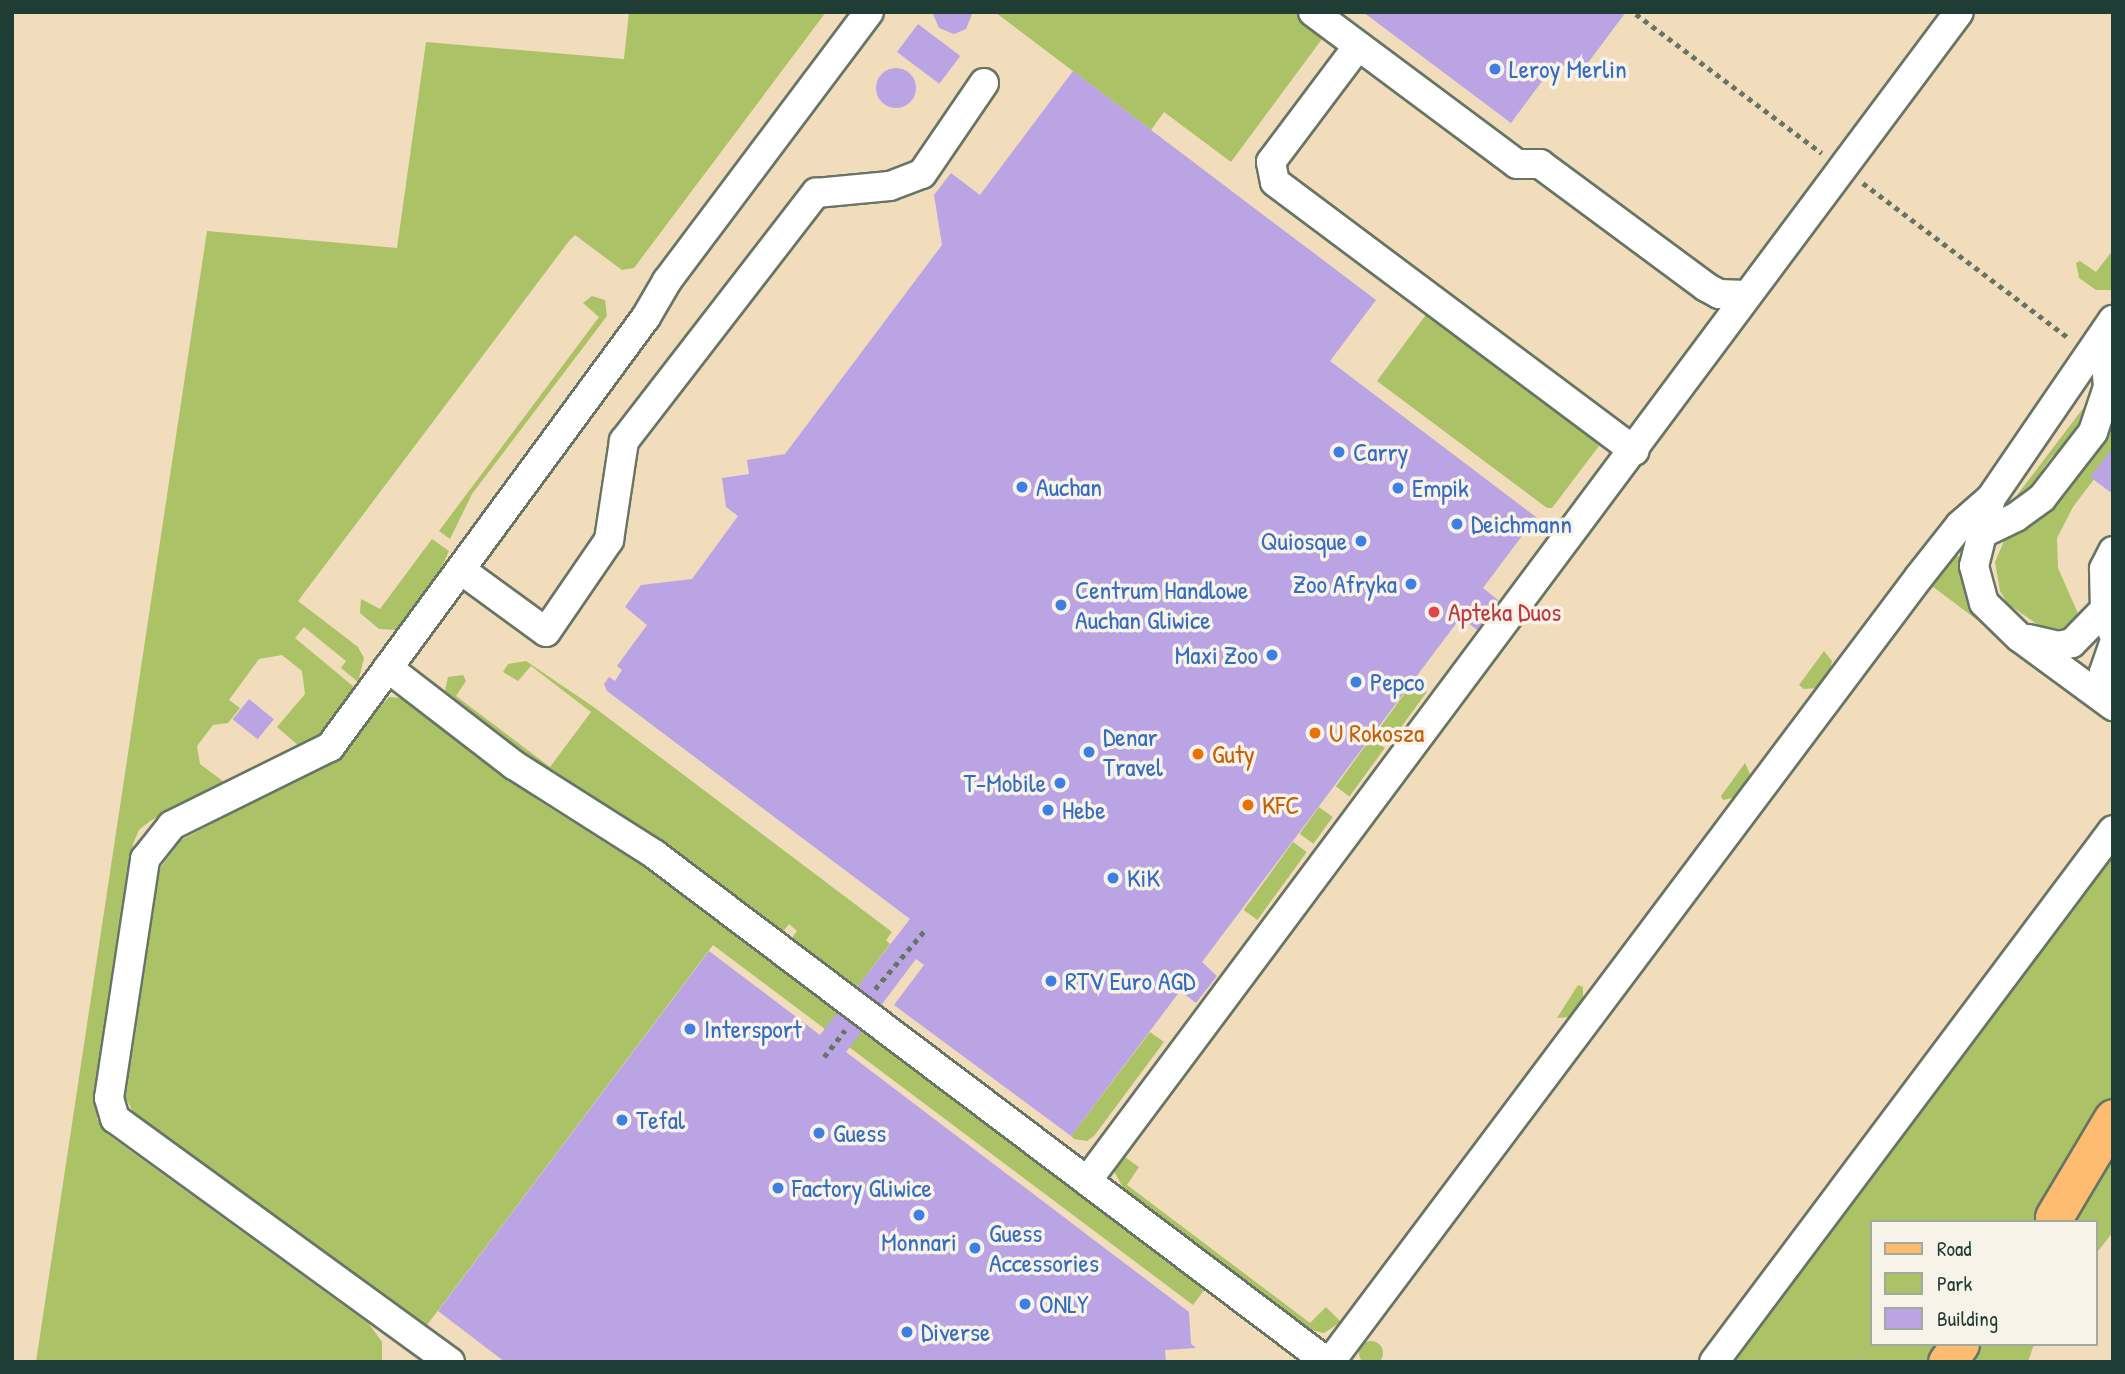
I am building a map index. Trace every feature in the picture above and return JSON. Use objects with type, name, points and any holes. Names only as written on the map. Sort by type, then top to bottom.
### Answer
[{"type":"main road","points":[[2052,1219],[2113,1118]]},
{"type":"main road","points":[[2052,1219],[2113,1144]]},
{"type":"main road","points":[[1947,1362],[1958,1346]]},
{"type":"lane","points":[[450,1362],[115,1119],[109,1098],[145,859],[172,825],[330,747],[646,317],[667,281],[869,12]]},
{"type":"lane","points":[[1313,12],[1517,164],[1540,164],[1706,287],[1719,294],[1746,295]]},
{"type":"lane","points":[[1087,1181],[1959,12]]},
{"type":"lane","points":[[1358,46],[1271,162],[1275,182],[1634,450]]},
{"type":"lane","points":[[461,569],[546,632],[609,540],[624,441],[816,193],[890,186],[922,174],[984,83]]},
{"type":"lane","points":[[388,668],[514,765],[654,854],[1328,1362],[1919,577],[1960,525],[1991,498],[2110,332]]},
{"type":"lane","points":[[1979,535],[2016,517],[2042,498],[2093,432],[2108,387],[2110,332]]},
{"type":"lane","points":[[1991,498],[1979,535],[1974,566],[1978,592],[1990,612],[2019,637],[2113,706]]},
{"type":"lane","points":[[2019,637],[2065,645],[2110,615],[2104,569],[2113,551]]},
{"type":"lane","points":[[2113,646],[2105,672],[2113,700]]},
{"type":"lane","points":[[1714,1362],[2113,830]]},
{"type":"path","points":[[859,1011],[925,930]]},
{"type":"green space","points":[[629,12],[826,12],[634,268],[622,270],[575,235],[569,241],[298,601],[358,647],[364,658],[358,682],[341,668],[346,661],[304,627],[295,638],[354,687],[319,734],[300,747],[277,727],[305,694],[302,671],[282,655],[259,659],[229,700],[240,708],[228,723],[213,725],[197,746],[200,764],[224,782],[150,821],[139,830],[133,844],[97,1119],[107,1134],[369,1324],[382,1342],[382,1362],[36,1362],[207,231],[397,248],[426,42],[624,59]]},
{"type":"green space","points":[[995,12],[1294,12],[1325,35],[1231,162],[1164,112],[1151,130]]},
{"type":"green space","points":[[2113,250],[2113,290],[2096,290],[2079,278],[2076,263],[2080,261],[2096,272]]},
{"type":"green space","points":[[592,296],[605,300],[607,316],[472,494],[450,539],[439,531],[599,317],[583,303]]},
{"type":"green space","points":[[1428,312],[1602,442],[1552,508],[1547,508],[1377,381]]},
{"type":"green space","points":[[2091,398],[2097,401],[2059,459],[2053,455],[2042,470],[2048,474],[2041,483],[2008,507]]},
{"type":"green space","points":[[2113,416],[2113,454],[2073,507],[2057,538],[2058,568],[2080,618],[2057,638],[2008,604],[2000,591],[1995,562],[2004,541]]},
{"type":"green space","points":[[432,539],[449,551],[440,571],[397,630],[379,629],[360,613],[361,599],[380,609]]},
{"type":"green space","points":[[1955,555],[1960,557],[1971,602],[2113,722],[1932,586]]},
{"type":"green space","points":[[1824,651],[1832,661],[1830,671],[1816,688],[1804,689],[1799,685]]},
{"type":"green space","points":[[526,661],[595,708],[892,932],[886,940],[890,944],[856,989],[791,939],[797,931],[789,924],[782,933],[651,833],[546,769],[445,691],[448,677],[463,675],[466,681],[456,696],[550,767],[591,712],[531,666],[518,681],[503,672],[508,664]]},
{"type":"green space","points":[[1413,682],[1427,692],[1391,741],[1377,731]]},
{"type":"green space","points":[[389,697],[401,698],[539,801],[644,867],[1205,1289],[1193,1305],[713,945],[424,1329],[140,1124],[126,1099],[126,1075],[158,871],[181,840],[332,761]]},
{"type":"green space","points":[[1371,738],[1385,748],[1349,797],[1336,787]]},
{"type":"green space","points":[[1745,763],[1750,774],[1747,782],[1736,797],[1723,800],[1721,796]]},
{"type":"green space","points":[[1319,807],[1333,817],[1313,844],[1300,834]]},
{"type":"green space","points":[[1293,842],[1307,852],[1257,920],[1244,910]]},
{"type":"green space","points":[[2113,856],[2113,1232],[2097,1252],[2097,1220],[1870,1220],[1870,1346],[2033,1346],[2028,1362],[1734,1362]]},
{"type":"green space","points":[[1578,985],[1583,987],[1583,1000],[1569,1017],[1557,1018]]},
{"type":"green space","points":[[1150,1032],[1164,1042],[1094,1136],[1087,1141],[1074,1139],[1071,1136]]},
{"type":"green space","points":[[1122,1155],[1139,1167],[1127,1185],[1310,1323],[1326,1307],[1341,1322],[1324,1333],[1311,1330],[1124,1190],[1113,1169]]},
{"type":"green space","points":[[1371,1341],[1379,1345],[1383,1353],[1379,1361],[1371,1365],[1363,1361],[1359,1353],[1363,1345]]},
{"type":"building","points":[[932,12],[972,14],[966,29],[954,34],[939,28]]},
{"type":"building","name":"Leroy Merlin","points":[[1363,12],[1626,12],[1578,76],[1557,61],[1511,123]]},
{"type":"building","points":[[918,24],[960,56],[939,84],[897,52]]},
{"type":"building","points":[[896,68],[910,74],[916,88],[910,102],[896,108],[882,102],[876,88],[882,74]]},
{"type":"building","name":"Centrum Handlowe Auchan Gliwice","points":[[1073,71],[1376,300],[1330,361],[1536,517],[1483,588],[1498,600],[1477,630],[1461,617],[1202,962],[1217,976],[1196,1003],[1180,991],[1071,1136],[894,1005],[924,965],[916,959],[846,1052],[1189,1312],[1191,1344],[1196,1348],[1165,1350],[1166,1362],[505,1362],[438,1311],[709,951],[820,1035],[910,919],[607,691],[604,684],[609,677],[615,681],[622,670],[617,666],[647,625],[625,607],[641,585],[692,579],[738,516],[726,507],[722,478],[749,474],[747,460],[785,454],[942,245],[934,195],[951,173],[980,195]]},
{"type":"building","points":[[2111,450],[2113,452],[2113,494],[2090,477]]},
{"type":"building","points":[[249,699],[274,719],[258,739],[233,719]]},
{"type":"place","name":"Leroy Merlin","points":[[1495,69]]},
{"type":"place","name":"Carry","points":[[1339,452]]},
{"type":"place","name":"Auchan","points":[[1022,487]]},
{"type":"place","name":"Empik","points":[[1398,488]]},
{"type":"place","name":"Deichmann","points":[[1457,524]]},
{"type":"place","name":"Quiosque","points":[[1361,541]]},
{"type":"place","name":"Zoo Afryka","points":[[1411,584]]},
{"type":"place","name":"Centrum Handlowe Auchan Gliwice","points":[[1061,605]]},
{"type":"place","name":"Apteka Duos","points":[[1434,612]]},
{"type":"place","name":"Maxi Zoo","points":[[1272,655]]},
{"type":"place","name":"Pepco","points":[[1356,682]]},
{"type":"place","name":"U Rokosza","points":[[1315,733]]},
{"type":"place","name":"Denar Travel","points":[[1089,752]]},
{"type":"place","name":"Guty","points":[[1198,754]]},
{"type":"place","name":"T-Mobile","points":[[1060,783]]},
{"type":"place","name":"KFC","points":[[1248,805]]},
{"type":"place","name":"Hebe","points":[[1048,810]]},
{"type":"place","name":"KiK","points":[[1113,878]]},
{"type":"place","name":"RTV Euro AGD","points":[[1051,981]]},
{"type":"place","name":"Intersport","points":[[690,1029]]},
{"type":"place","name":"Tefal","points":[[622,1120]]},
{"type":"place","name":"Guess","points":[[819,1133]]},
{"type":"place","name":"Factory Gliwice","points":[[778,1188]]},
{"type":"place","name":"Monnari","points":[[919,1215]]},
{"type":"place","name":"Guess Accessories","points":[[975,1248]]},
{"type":"place","name":"ONLY","points":[[1025,1304]]},
{"type":"place","name":"Diverse","points":[[907,1332]]}]
